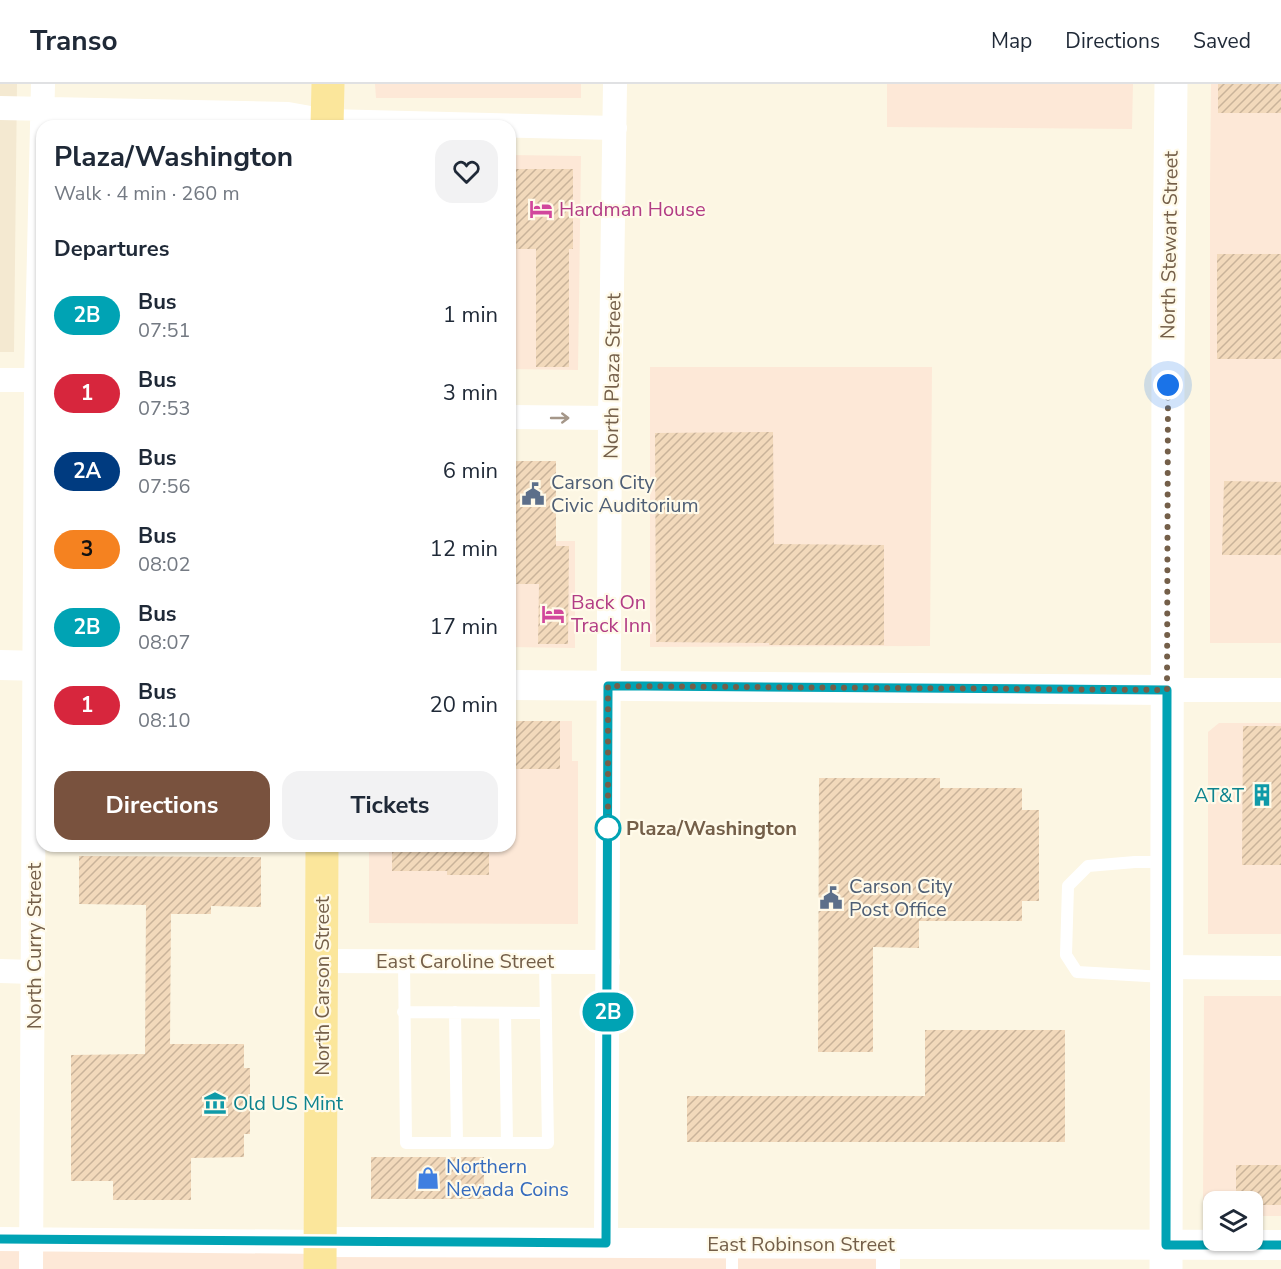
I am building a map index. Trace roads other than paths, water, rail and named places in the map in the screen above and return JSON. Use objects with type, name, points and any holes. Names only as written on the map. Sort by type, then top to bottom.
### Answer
[{"type":"main road","points":[[327,120],[328,84]]},
{"type":"main road","name":"North Stewart Street","points":[[1166,1257],[1168,364],[1171,84]]},
{"type":"main road","name":"North Carson Street","points":[[321,1256],[322,852]]},
{"type":"street","name":"North Curry Street","points":[[42,120],[43,84]]},
{"type":"street","name":"North Plaza Street","points":[[606,1243],[610,418],[615,84]]},
{"type":"street","points":[[0,108],[288,114],[314,120]]},
{"type":"street","points":[[516,126],[615,128]]},
{"type":"street","points":[[0,380],[36,380]]},
{"type":"street","points":[[516,417],[610,418]]},
{"type":"street","points":[[0,666],[36,666]]},
{"type":"street","points":[[516,685],[1281,690]]},
{"type":"street","name":"North Curry Street","points":[[32,1269],[36,788]]},
{"type":"street","name":"East Caroline Street","points":[[322,961],[608,962]]},
{"type":"street","points":[[1167,972],[1281,968]]},
{"type":"street","points":[[0,971],[33,972]]},
{"type":"street","points":[[0,1239],[321,1256]]},
{"type":"street","name":"East Robinson Street","points":[[321,1256],[606,1243],[732,1256],[1166,1257],[1281,1245]]},
{"type":"lane","points":[[1167,862],[1088,866],[1068,886],[1066,955],[1077,972],[1167,972]]},
{"type":"lane","points":[[404,961],[406,1143],[548,1143],[545,962]]},
{"type":"lane","points":[[403,1012],[546,1013]]},
{"type":"lane","points":[[455,1012],[457,1143]]},
{"type":"lane","points":[[505,1013],[507,1143]]},
{"type":"place","name":"Hardman House","points":[[541,209]]},
{"type":"place","name":"Carson City Civic Auditorium","points":[[533,494]]},
{"type":"place","name":"Back On Track Inn","points":[[553,614]]},
{"type":"place","name":"AT&T","points":[[1262,795]]},
{"type":"place","name":"Plaza/Washington","points":[[608,828]]},
{"type":"place","name":"Carson City Post Office","points":[[831,898]]},
{"type":"place","name":"Old US Mint","points":[[215,1103]]},
{"type":"place","name":"Northern Nevada Coins","points":[[428,1178]]}]
